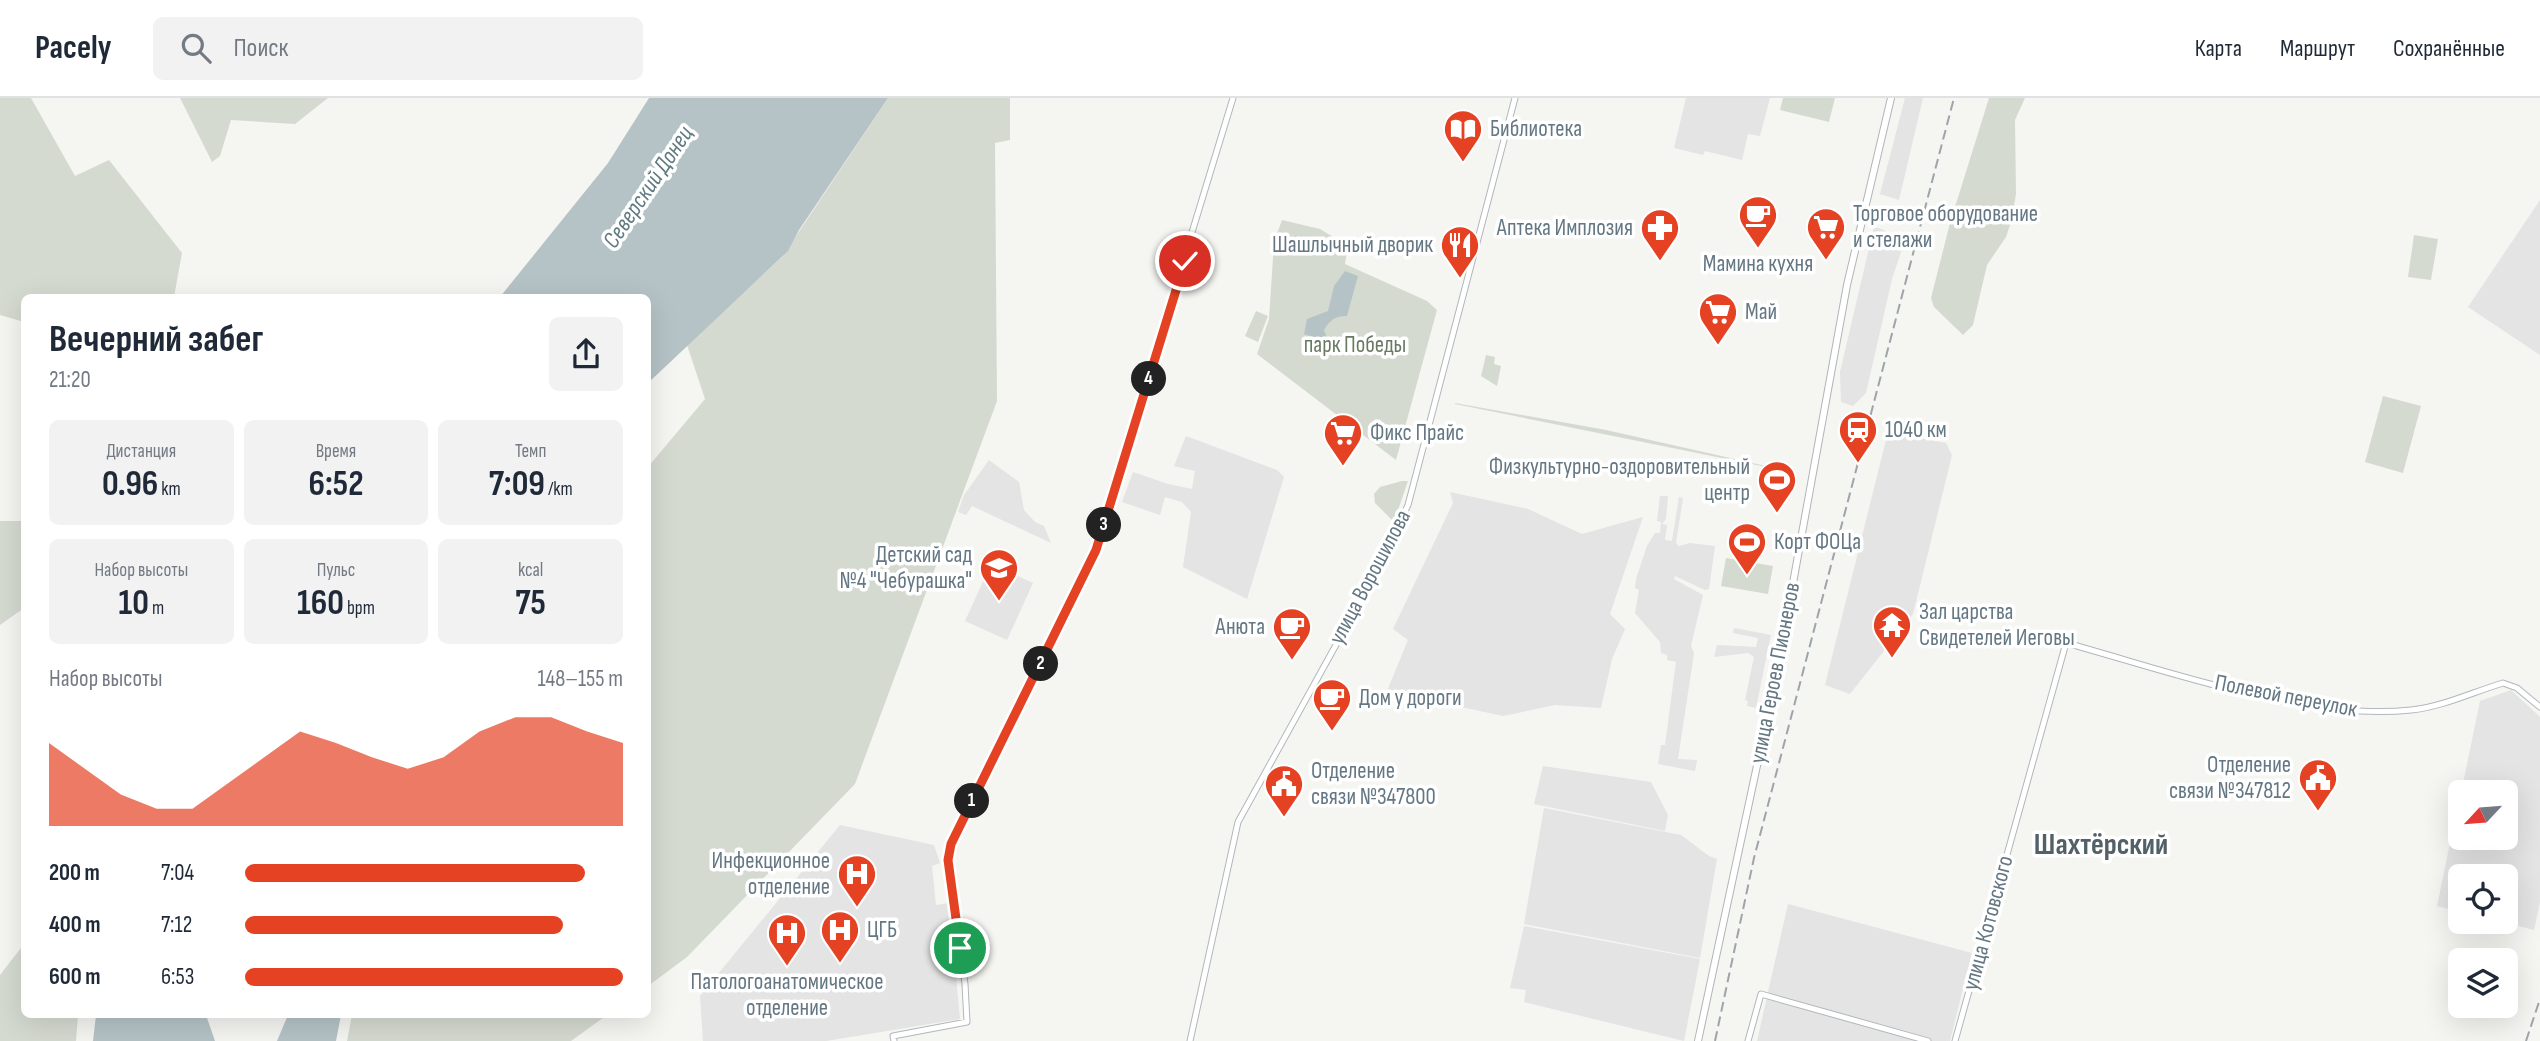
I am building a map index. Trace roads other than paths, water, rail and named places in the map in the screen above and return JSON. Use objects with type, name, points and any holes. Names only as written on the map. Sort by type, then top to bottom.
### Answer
[{"type":"main road","name":"улица Героев Пионеров","points":[[1698,1041],[1776,677],[1847,285],[1891,98]]},
{"type":"street","points":[[894,1038],[967,1022],[948,860],[950,846],[1096,550],[1233,98]]},
{"type":"street","name":"улица Ворошилова","points":[[1190,1041],[1238,822],[1368,587],[1408,505],[1515,98]]},
{"type":"street","name":"Полевой переулок","points":[[2066,643],[2228,687],[2331,709],[2370,712],[2414,709],[2503,683],[2517,688],[2540,707]]},
{"type":"street","name":"улица Котовского","points":[[1955,1041],[2066,643]]},
{"type":"street","points":[[1748,1041],[1761,994],[1928,1041]]},
{"type":"water","name":"Северский Донец","points":[[649,98],[888,98],[799,230],[788,251],[651,380],[651,294],[502,294],[608,163]]},
{"type":"water","points":[[1345,271],[1358,276],[1347,316],[1331,321],[1324,330],[1327,338],[1323,340],[1304,334],[1307,319],[1328,311],[1334,286]]},
{"type":"water","points":[[96,1018],[207,1018],[215,1041],[93,1041]]},
{"type":"water","points":[[287,1018],[340,1018],[336,1041],[277,1041]]},
{"type":"railway","points":[[1715,1041],[1754,858],[1954,98]]},
{"type":"railway","points":[[2526,1041],[2540,999]]},
{"type":"place","name":"Библиотека","points":[[1463,163]]},
{"type":"place","name":"Мамина кухня","points":[[1758,249]]},
{"type":"place","name":"Торговое оборудование и стелажи","points":[[1826,261]]},
{"type":"place","name":"Аптека Имплозия","points":[[1660,262]]},
{"type":"place","name":"Шашлычный дворик","points":[[1460,279]]},
{"type":"place","name":"Май","points":[[1718,346]]},
{"type":"place","name":"1040 км","points":[[1858,464]]},
{"type":"place","name":"Фикс Прайс","points":[[1343,467]]},
{"type":"place","name":"Физкультурно-оздоровительный центр","points":[[1777,514]]},
{"type":"place","name":"Корт ФОЦа","points":[[1747,576]]},
{"type":"place","name":"Детский сад №4 \"Чебурашка\"","points":[[999,602]]},
{"type":"place","name":"Зал царства Свидетелей Иеговы","points":[[1892,659]]},
{"type":"place","name":"Анюта","points":[[1292,661]]},
{"type":"place","name":"Дом у дороги","points":[[1332,732]]},
{"type":"place","name":"Отделение связи №347812","points":[[2318,812]]},
{"type":"place","name":"Отделение связи №347800","points":[[1284,818]]},
{"type":"place","name":"Инфекционное отделение","points":[[857,908]]},
{"type":"place","name":"ЦГБ","points":[[840,964]]},
{"type":"place","name":"Патологоанатомическое отделение","points":[[787,967]]},
{"type":"district","name":"Шахтёрский","points":[[2101,845]]},
{"type":"park label","name":"парк Победы","points":[[1355,345]]}]
